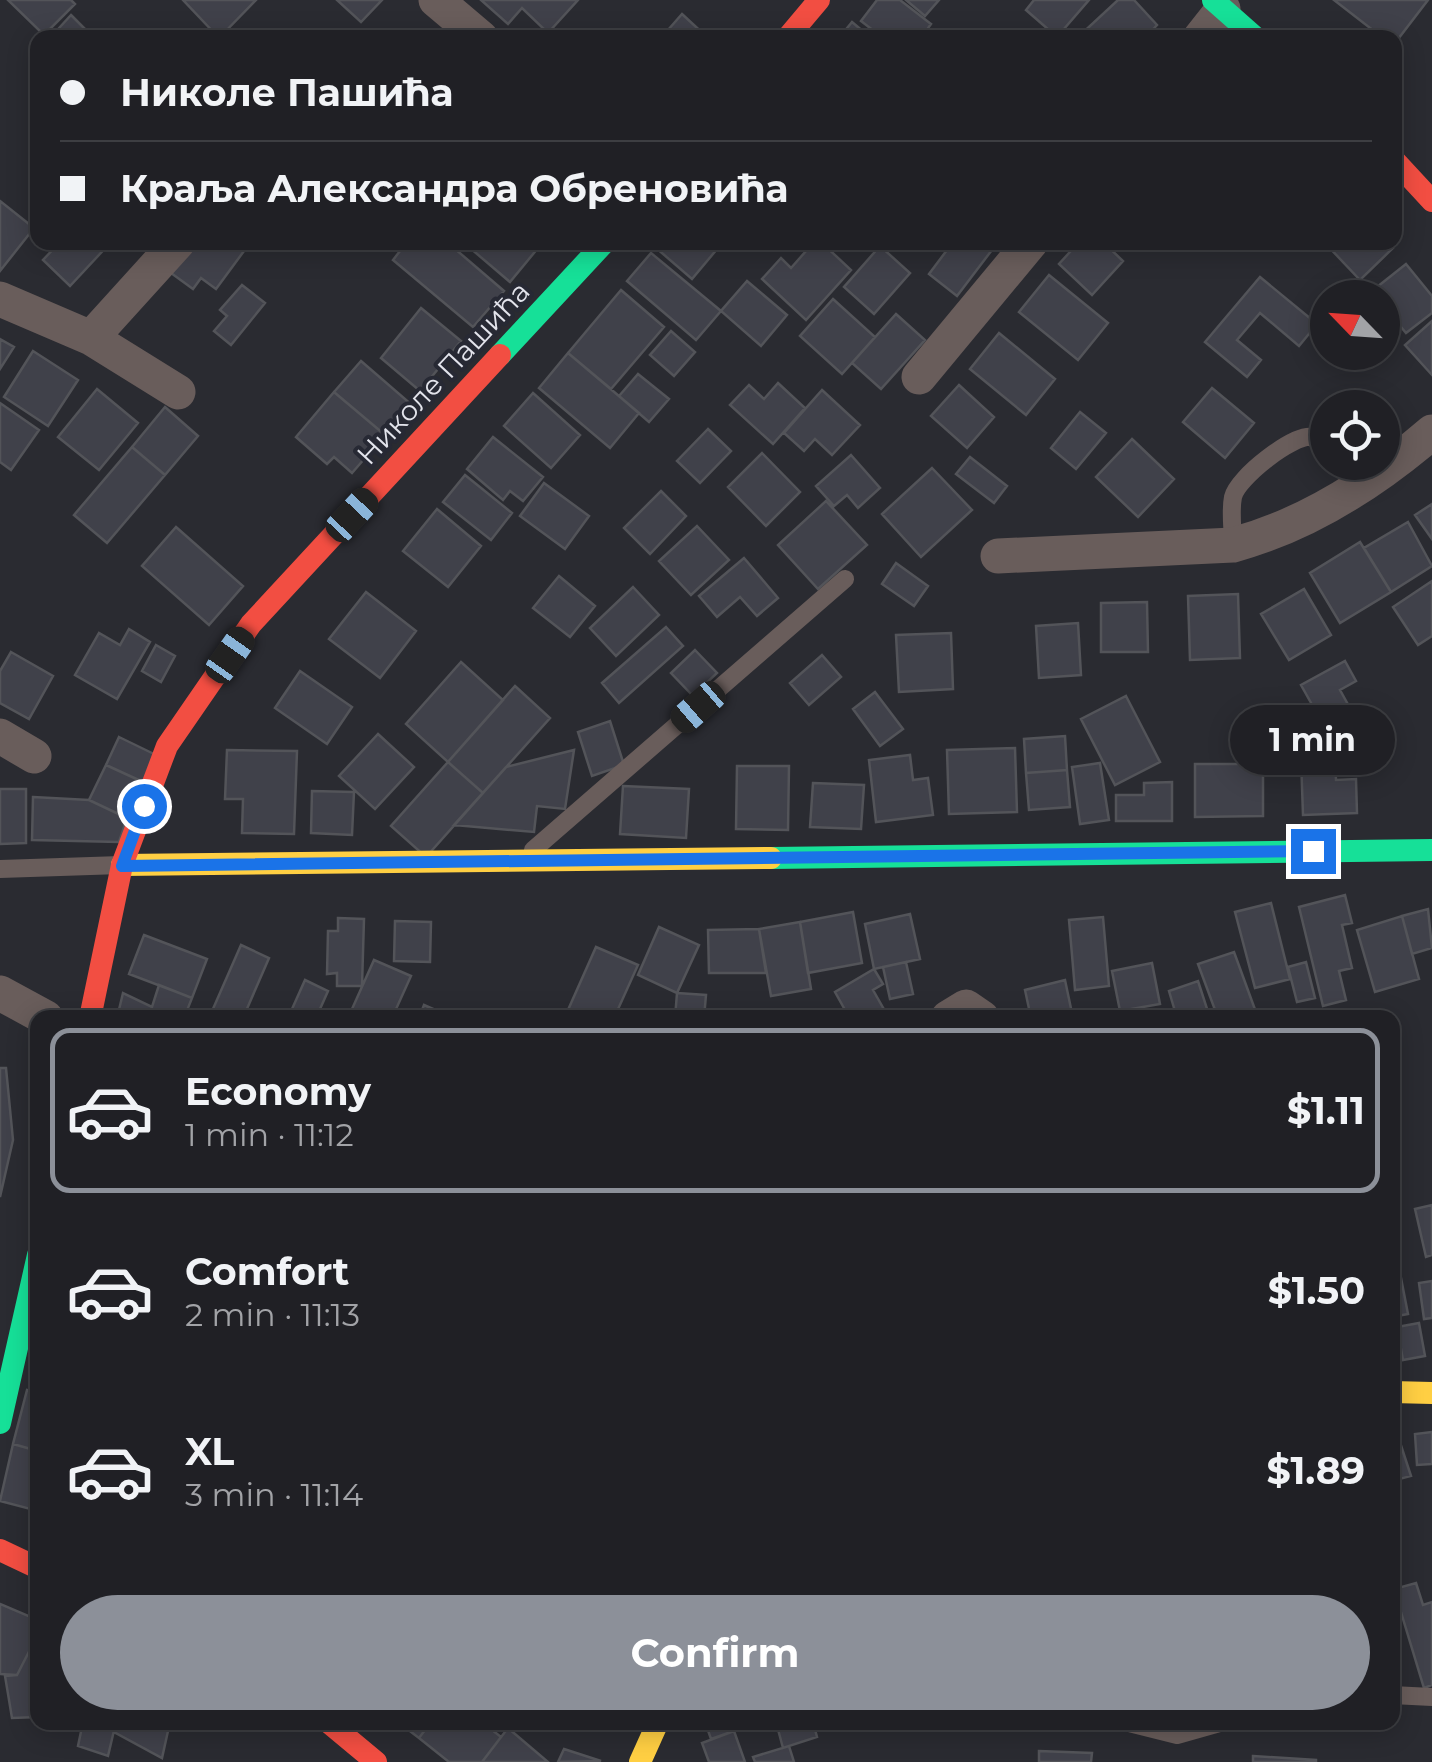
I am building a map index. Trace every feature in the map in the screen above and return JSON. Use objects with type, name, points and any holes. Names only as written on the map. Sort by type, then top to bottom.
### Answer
[{"type":"street","points":[[436,0],[472,30]]},
{"type":"street","points":[[794,30],[820,0]]},
{"type":"street","points":[[1204,30],[1218,5],[1247,30]]},
{"type":"street","points":[[1402,169],[1432,201]]},
{"type":"street","points":[[91,338],[171,250]]},
{"type":"street","name":"Николе Пашића","points":[[92,1010],[122,866],[167,746],[251,624],[598,250]]},
{"type":"street","points":[[920,377],[1024,250]]},
{"type":"street","points":[[0,299],[91,338],[178,392]]},
{"type":"street","points":[[1400,459],[1432,432]]},
{"type":"street","points":[[998,556],[1233,545],[1269,536],[1342,480]]},
{"type":"street","points":[[0,736],[34,756]]},
{"type":"street","points":[[122,866],[1432,850]]},
{"type":"street","points":[[0,993],[31,1010]]},
{"type":"street","points":[[0,1423],[30,1290]]},
{"type":"street","points":[[1400,1392],[1432,1393]]},
{"type":"street","points":[[0,1550],[30,1564]]},
{"type":"street","points":[[338,1730],[376,1762]]},
{"type":"street","points":[[640,1762],[654,1730]]},
{"type":"lane","points":[[1233,545],[1233,498],[1239,485],[1291,440],[1310,437]]},
{"type":"lane","points":[[522,860],[845,579]]},
{"type":"lane","points":[[0,869],[122,866]]},
{"type":"lane","points":[[1400,1695],[1432,1697]]},
{"type":"lane","points":[[1156,1730],[1176,1735],[1194,1730]]},
{"type":"building","points":[[8,0],[71,0],[75,4],[49,30],[39,30]]},
{"type":"building","points":[[183,0],[256,0],[227,30],[211,30]]},
{"type":"building","points":[[337,0],[382,0],[361,22]]},
{"type":"building","points":[[481,0],[578,0],[551,30],[545,30],[522,8],[508,24]]},
{"type":"building","points":[[877,0],[900,0],[931,24],[927,30],[873,30],[861,21]]},
{"type":"building","points":[[906,0],[939,0],[925,16]]},
{"type":"building","points":[[1034,0],[1089,0],[1063,30],[1049,30],[1026,10]]},
{"type":"building","points":[[1118,0],[1134,0],[1157,25],[1152,30],[1086,30]]},
{"type":"building","points":[[1334,0],[1428,0],[1402,34],[1402,30],[1373,30]]},
{"type":"building","points":[[682,14],[699,30],[668,30]]},
{"type":"building","points":[[71,15],[86,30],[57,30]]},
{"type":"building","points":[[852,22],[862,30],[846,30]]},
{"type":"building","points":[[0,201],[30,225],[30,233],[0,271]]},
{"type":"building","points":[[52,250],[104,250],[70,286],[43,260]]},
{"type":"building","points":[[188,250],[244,251],[216,289],[201,278],[193,289],[171,273]]},
{"type":"building","points":[[401,250],[456,250],[504,291],[473,327],[393,260]]},
{"type":"building","points":[[472,250],[536,250],[510,282]]},
{"type":"building","points":[[658,250],[716,250],[692,279]]},
{"type":"building","points":[[807,250],[830,250],[851,270],[806,320],[762,279],[781,258],[791,268]]},
{"type":"building","points":[[876,250],[884,250],[910,273],[874,314],[844,287]]},
{"type":"building","points":[[947,250],[992,250],[957,296],[929,274]]},
{"type":"building","points":[[1072,250],[1111,250],[1123,261],[1092,295],[1059,264]]},
{"type":"building","points":[[1332,250],[1391,250],[1360,280]]},
{"type":"building","points":[[651,253],[721,311],[696,340],[627,281]]},
{"type":"building","points":[[1406,264],[1432,296],[1432,313],[1406,333],[1400,326],[1400,280],[1386,280]]},
{"type":"building","points":[[1049,275],[1108,323],[1078,360],[1019,312]]},
{"type":"building","points":[[1260,277],[1310,318],[1310,333],[1299,346],[1260,313],[1237,340],[1261,360],[1247,377],[1205,342]]},
{"type":"building","points":[[747,281],[787,315],[761,346],[721,311]]},
{"type":"building","points":[[242,285],[265,303],[231,345],[214,331],[227,316],[220,310]]},
{"type":"building","points":[[621,290],[664,327],[611,389],[568,353]]},
{"type":"building","points":[[833,299],[875,337],[842,374],[800,336]]},
{"type":"building","points":[[421,308],[461,341],[420,391],[381,358]]},
{"type":"building","points":[[896,314],[925,340],[881,389],[852,363]]},
{"type":"building","points":[[1432,321],[1432,375],[1405,345]]},
{"type":"building","points":[[671,331],[695,352],[674,376],[650,355]]},
{"type":"building","points":[[999,333],[1055,379],[1026,415],[970,369]]},
{"type":"building","points":[[0,339],[14,347],[0,369]]},
{"type":"building","points":[[33,351],[78,380],[48,426],[4,397]]},
{"type":"building","points":[[568,353],[639,413],[610,448],[539,388]]},
{"type":"building","points":[[361,361],[412,405],[385,435],[334,392]]},
{"type":"building","points":[[638,374],[669,399],[649,422],[619,396]]},
{"type":"building","points":[[778,383],[805,408],[773,444],[730,405],[749,385],[764,399]]},
{"type":"building","points":[[959,385],[994,417],[967,448],[931,416]]},
{"type":"building","points":[[1212,388],[1254,423],[1225,458],[1183,422]]},
{"type":"building","points":[[97,389],[138,423],[99,470],[58,437]]},
{"type":"building","points":[[822,390],[860,425],[832,455],[815,439],[804,451],[784,433]]},
{"type":"building","points":[[334,392],[385,435],[352,473],[334,457],[327,464],[296,437]]},
{"type":"building","points":[[533,393],[580,435],[551,468],[504,426]]},
{"type":"building","points":[[0,403],[39,430],[11,470],[0,462]]},
{"type":"building","points":[[165,407],[198,436],[165,475],[132,447]]},
{"type":"building","points":[[1080,412],[1106,433],[1076,469],[1051,448]]},
{"type":"building","points":[[708,429],[731,451],[700,483],[677,461]]},
{"type":"building","points":[[493,437],[543,477],[523,501],[510,491],[503,500],[467,469]]},
{"type":"building","points":[[1132,439],[1174,479],[1138,517],[1096,477]]},
{"type":"building","points":[[132,447],[165,475],[107,543],[74,515]]},
{"type":"building","points":[[762,453],[800,492],[766,526],[728,487]]},
{"type":"building","points":[[851,455],[880,488],[858,508],[847,495],[834,506],[816,486]]},
{"type":"building","points":[[970,457],[1007,486],[994,503],[956,474]]},
{"type":"building","points":[[932,468],[972,510],[921,557],[882,514]]},
{"type":"building","points":[[465,475],[512,513],[491,540],[443,502]]},
{"type":"building","points":[[544,483],[589,516],[565,549],[520,516]]},
{"type":"building","points":[[661,491],[686,516],[650,554],[624,528]]},
{"type":"building","points":[[826,501],[867,545],[818,589],[778,545]]},
{"type":"building","points":[[1432,504],[1432,539],[1415,515]]},
{"type":"building","points":[[437,509],[481,546],[448,587],[403,551]]},
{"type":"building","points":[[1408,522],[1432,566],[1391,592],[1364,548]]},
{"type":"building","points":[[697,526],[729,560],[691,595],[659,561]]},
{"type":"building","points":[[176,527],[243,586],[209,625],[142,566]]},
{"type":"building","points":[[1360,542],[1391,592],[1340,623],[1310,573]]},
{"type":"building","points":[[744,558],[778,598],[757,616],[740,597],[717,617],[699,596]]},
{"type":"building","points":[[896,563],[928,586],[914,606],[882,584]]},
{"type":"building","points":[[559,576],[595,606],[570,637],[533,608]]},
{"type":"building","points":[[1432,581],[1432,636],[1418,645],[1393,607]]},
{"type":"building","points":[[633,587],[659,615],[616,656],[590,628]]},
{"type":"building","points":[[1304,589],[1331,635],[1289,660],[1261,614]]},
{"type":"building","points":[[366,592],[416,631],[380,678],[329,639]]},
{"type":"building","points":[[1238,594],[1240,658],[1190,660],[1188,596]]},
{"type":"building","points":[[1147,602],[1148,652],[1101,652],[1101,603]]},
{"type":"building","points":[[1078,623],[1081,675],[1039,678],[1036,626]]},
{"type":"building","points":[[666,627],[683,646],[619,703],[602,683]]},
{"type":"building","points":[[129,629],[150,642],[117,699],[75,675],[99,633],[120,645]]},
{"type":"building","points":[[951,633],[953,689],[899,692],[896,635]]},
{"type":"building","points":[[156,645],[175,656],[161,682],[142,671]]},
{"type":"building","points":[[695,650],[717,673],[693,696],[671,673]]},
{"type":"building","points":[[11,652],[53,676],[29,719],[0,703],[0,671]]},
{"type":"building","points":[[822,655],[841,677],[809,705],[790,683]]},
{"type":"building","points":[[1345,661],[1356,681],[1340,690],[1355,717],[1328,733],[1301,685]]},
{"type":"building","points":[[461,662],[503,700],[448,762],[406,724]]},
{"type":"building","points":[[300,671],[352,707],[327,744],[275,708]]},
{"type":"building","points":[[515,686],[550,718],[483,793],[448,762]]},
{"type":"building","points":[[875,692],[903,729],[880,746],[853,709]]},
{"type":"building","points":[[1126,696],[1160,762],[1115,785],[1081,719]]},
{"type":"building","points":[[610,721],[624,765],[592,776],[578,732]]},
{"type":"building","points":[[378,734],[414,767],[375,809],[339,776]]},
{"type":"building","points":[[1065,736],[1067,770],[1026,773],[1024,739]]},
{"type":"building","points":[[119,737],[156,755],[143,782],[106,765]]},
{"type":"building","points":[[1015,748],[1017,812],[949,814],[947,750]]},
{"type":"building","points":[[227,750],[297,751],[294,834],[242,833],[243,799],[225,799]]},
{"type":"building","points":[[574,750],[565,809],[537,806],[534,832],[454,825],[506,767]]},
{"type":"building","points":[[910,755],[913,780],[928,778],[933,815],[876,822],[869,760]]},
{"type":"building","points":[[1335,757],[1336,780],[1356,779],[1357,813],[1303,815],[1301,759]]},
{"type":"building","points":[[448,762],[483,793],[426,857],[391,826]]},
{"type":"building","points":[[1100,763],[1109,820],[1080,824],[1072,767]]},
{"type":"building","points":[[1195,764],[1263,764],[1263,816],[1195,817]]},
{"type":"building","points":[[106,765],[143,782],[127,818],[89,800]]},
{"type":"building","points":[[737,766],[789,766],[788,830],[736,829]]},
{"type":"building","points":[[1067,770],[1070,807],[1029,810],[1026,773]]},
{"type":"building","points":[[1172,782],[1172,821],[1116,821],[1116,795],[1144,795],[1144,783]]},
{"type":"building","points":[[813,783],[864,785],[861,829],[810,827]]},
{"type":"building","points":[[623,786],[689,789],[686,838],[620,834]]},
{"type":"building","points":[[0,789],[26,789],[26,843],[0,844]]},
{"type":"building","points":[[312,791],[354,792],[352,835],[311,833]]},
{"type":"building","points":[[33,797],[89,800],[127,818],[119,842],[32,840]]},
{"type":"building","points":[[1345,895],[1352,923],[1342,925],[1352,968],[1339,971],[1346,1000],[1323,1006],[1299,907]]},
{"type":"building","points":[[1271,903],[1290,979],[1255,988],[1235,912]]},
{"type":"building","points":[[1428,909],[1432,948],[1412,954],[1402,916]]},
{"type":"building","points":[[853,912],[862,963],[808,973],[800,922]]},
{"type":"building","points":[[910,914],[920,959],[874,969],[865,924]]},
{"type":"building","points":[[1402,916],[1419,979],[1375,992],[1357,930]]},
{"type":"building","points":[[1103,917],[1109,986],[1075,990],[1069,920]]},
{"type":"building","points":[[338,918],[364,919],[362,986],[337,986],[337,973],[327,974],[328,931],[338,931]]},
{"type":"building","points":[[395,921],[431,922],[430,962],[394,961]]},
{"type":"building","points":[[800,922],[811,989],[771,996],[759,929]]},
{"type":"building","points":[[659,927],[699,945],[677,993],[638,975]]},
{"type":"building","points":[[759,929],[766,973],[709,973],[708,930]]},
{"type":"building","points":[[144,935],[207,959],[192,998],[129,974]]},
{"type":"building","points":[[241,945],[269,958],[246,1010],[213,1010]]},
{"type":"building","points":[[596,947],[638,965],[618,1010],[568,1010]]},
{"type":"building","points":[[1234,952],[1255,1010],[1215,1010],[1198,964]]},
{"type":"building","points":[[374,960],[411,976],[396,1010],[352,1010]]},
{"type":"building","points":[[906,962],[913,994],[890,999],[883,967]]},
{"type":"building","points":[[1306,962],[1315,998],[1297,1002],[1288,967]]},
{"type":"building","points":[[1152,963],[1160,1004],[1120,1010],[1112,971]]},
{"type":"building","points":[[874,969],[883,984],[873,990],[884,1010],[845,1010],[835,992]]},
{"type":"building","points":[[305,980],[328,991],[320,1010],[292,1010]]},
{"type":"building","points":[[1065,980],[1071,1010],[1029,1010],[1025,990]]},
{"type":"building","points":[[1198,981],[1207,1010],[1175,1010],[1169,991]]},
{"type":"building","points":[[159,985],[192,998],[187,1010],[119,1010],[123,993],[152,1007]]},
{"type":"building","points":[[677,993],[706,995],[705,1010],[676,1010]]},
{"type":"building","points":[[0,1068],[6,1068],[13,1140],[0,1197]]},
{"type":"building","points":[[1432,1205],[1432,1255],[1426,1257],[1415,1209]]},
{"type":"building","points":[[1400,1278],[1408,1314],[1400,1316]]},
{"type":"building","points":[[1432,1281],[1432,1318],[1424,1319],[1419,1283]]},
{"type":"building","points":[[1419,1323],[1425,1356],[1403,1360],[1400,1326]]},
{"type":"building","points":[[27,1390],[30,1391],[30,1449],[13,1444]]},
{"type":"building","points":[[1432,1432],[1432,1464],[1417,1465],[1415,1434]]},
{"type":"building","points":[[1400,1442],[1411,1476],[1400,1479]]},
{"type":"building","points":[[13,1444],[30,1449],[30,1509],[0,1501]]},
{"type":"building","points":[[1416,1583],[1423,1605],[1432,1602],[1432,1685],[1424,1688],[1400,1609],[1400,1587]]},
{"type":"building","points":[[0,1604],[30,1617],[30,1650],[17,1675],[0,1674]]},
{"type":"building","points":[[30,1650],[30,1717],[12,1718],[5,1676],[17,1675]]},
{"type":"building","points":[[81,1730],[114,1730],[108,1756],[78,1746]]},
{"type":"building","points":[[168,1730],[162,1758],[114,1732]]},
{"type":"building","points":[[408,1730],[425,1730],[419,1738]]},
{"type":"building","points":[[425,1730],[492,1730],[501,1737],[482,1762],[449,1762],[419,1738]]},
{"type":"building","points":[[510,1730],[548,1762],[482,1762]]},
{"type":"building","points":[[708,1730],[734,1730],[734,1731],[711,1739]]},
{"type":"building","points":[[778,1730],[815,1730],[817,1737],[783,1748]]},
{"type":"building","points":[[734,1731],[745,1762],[709,1762],[702,1743]]},
{"type":"building","points":[[789,1746],[794,1762],[755,1762],[753,1757]]},
{"type":"building","points":[[564,1749],[601,1761],[558,1762]]},
{"type":"building","points":[[1039,1751],[1092,1753],[1091,1762],[1039,1762]]},
{"type":"building","points":[[1253,1756],[1316,1760],[1316,1762],[1253,1762]]},
{"type":"traffic: fast","points":[[1213,0],[1247,30]]},
{"type":"traffic: fast","points":[[500,355],[598,250]]},
{"type":"traffic: fast","points":[[771,858],[1432,850]]},
{"type":"traffic: fast","points":[[0,1423],[30,1290]]},
{"type":"traffic: slow","points":[[122,865],[771,858]]},
{"type":"traffic: slow","points":[[1400,1392],[1432,1393]]},
{"type":"traffic: slow","points":[[640,1762],[654,1730]]},
{"type":"traffic: jam","points":[[794,30],[819,0]]},
{"type":"traffic: jam","points":[[1402,169],[1432,201]]},
{"type":"traffic: jam","points":[[92,1010],[122,865],[167,746],[251,624],[500,355]]},
{"type":"traffic: jam","points":[[0,1550],[30,1564]]},
{"type":"traffic: jam","points":[[338,1730],[376,1762]]},
{"type":"route","points":[[144,806],[122,866],[1313,851]]}]
